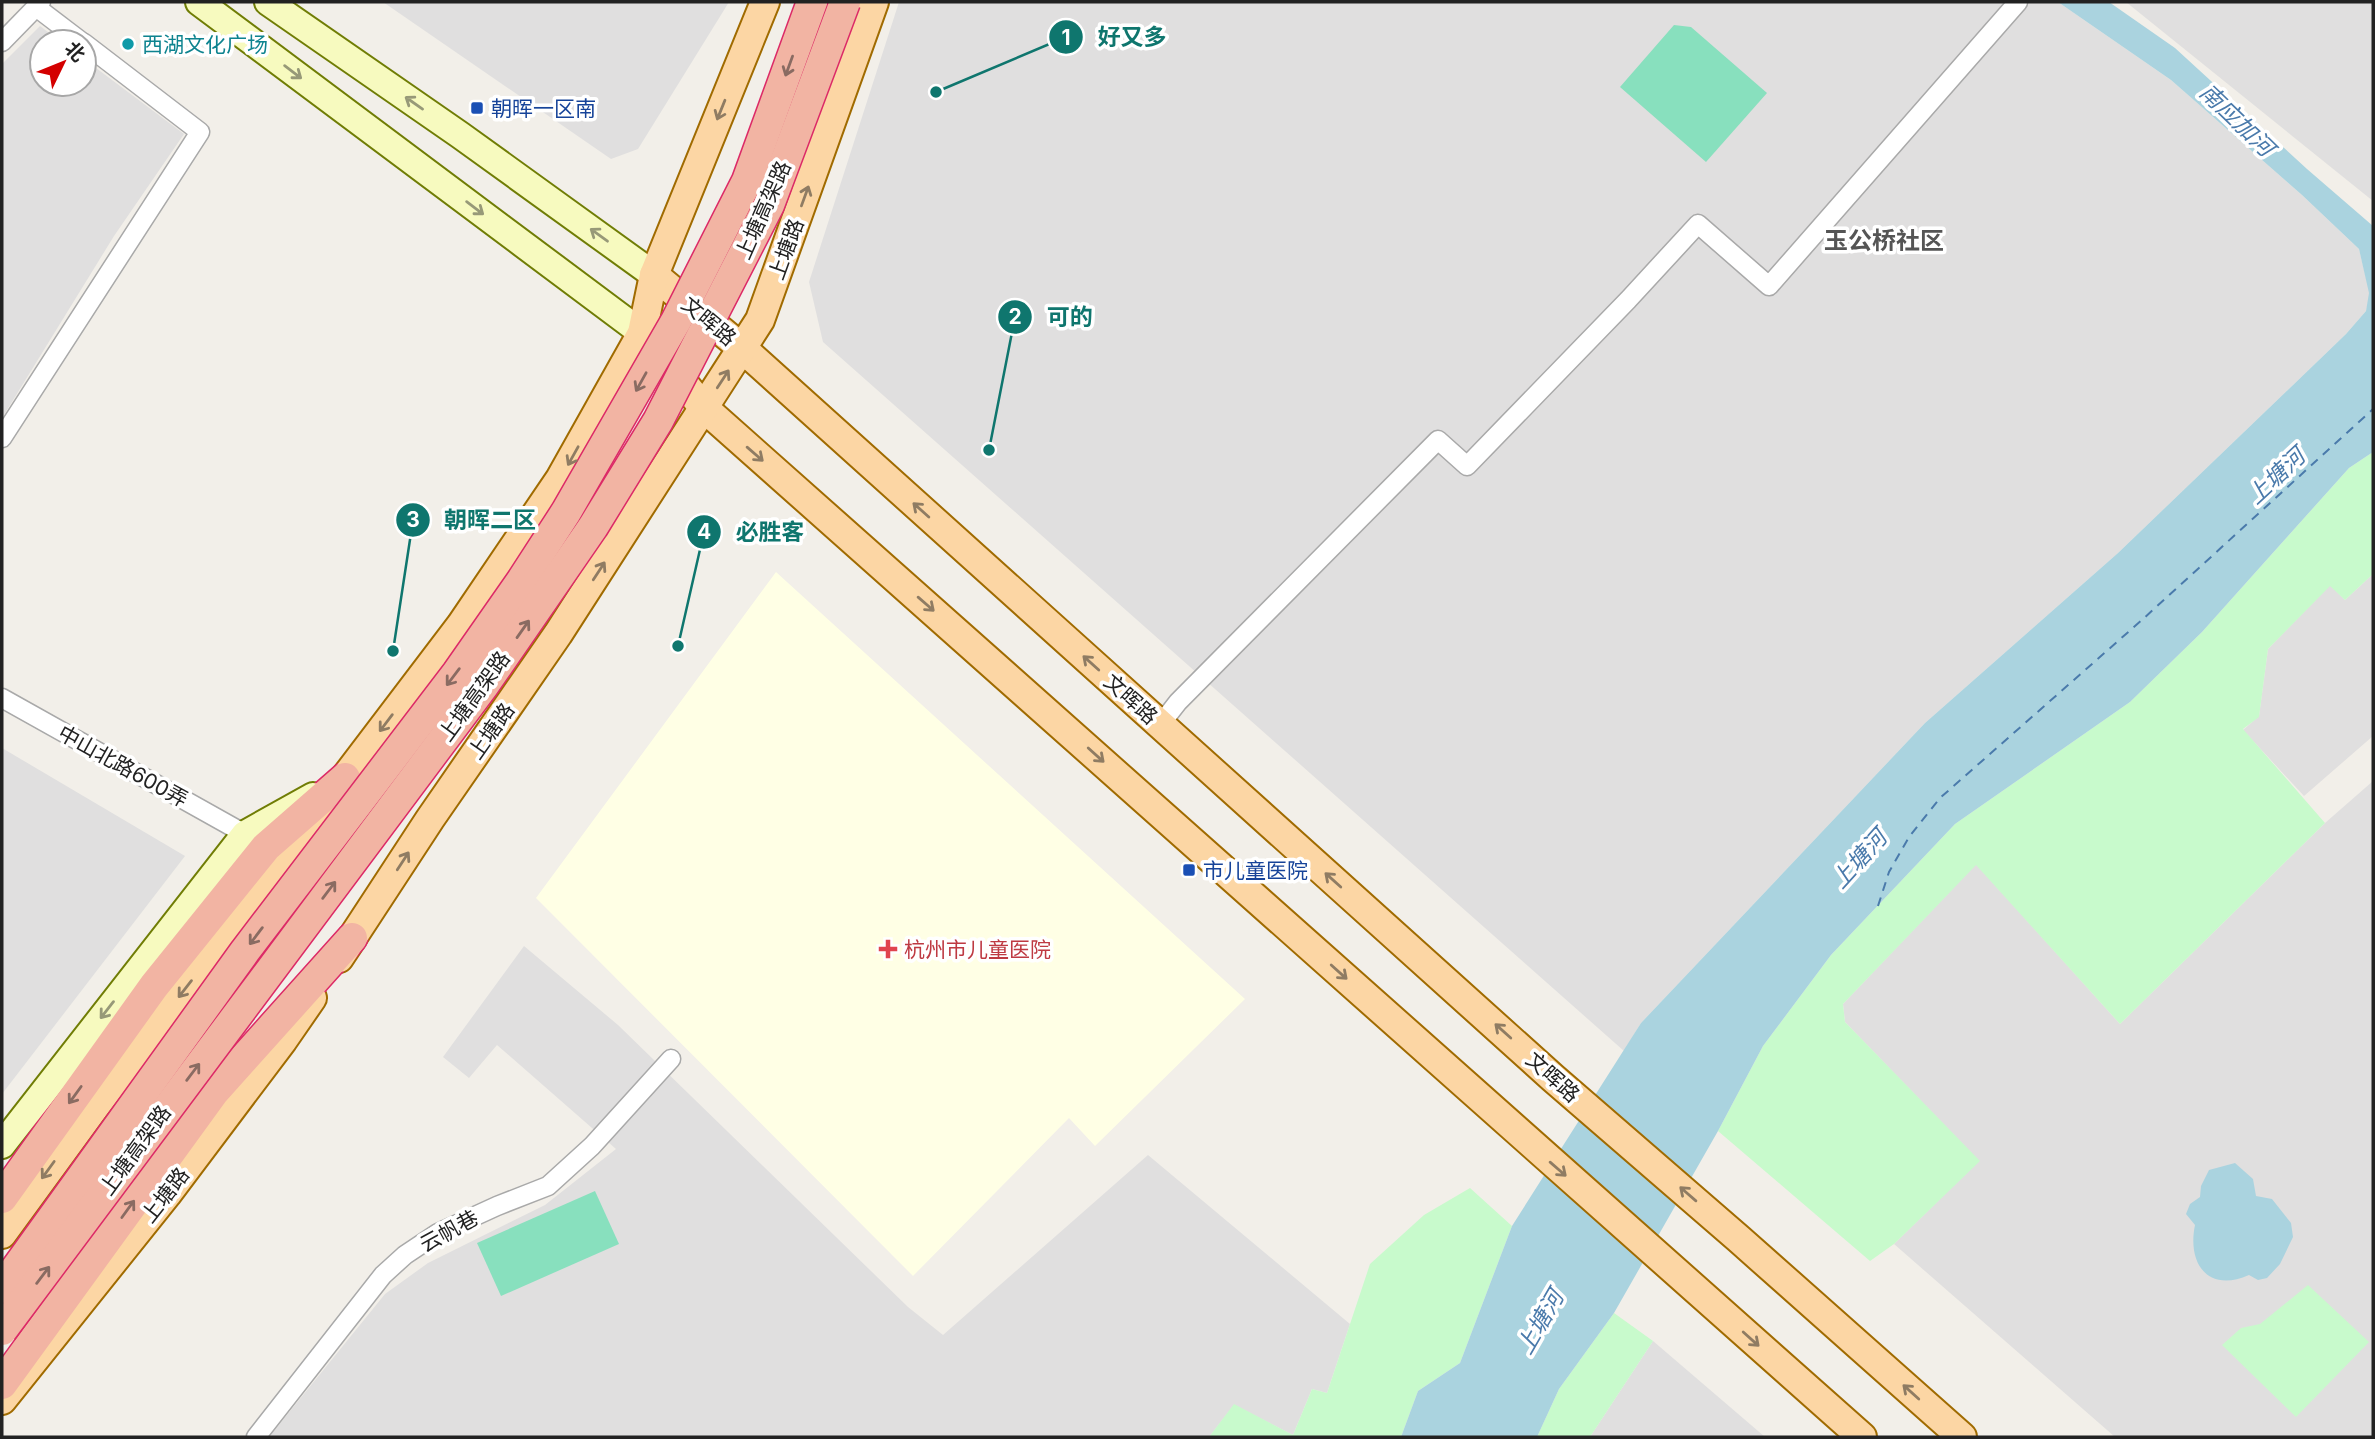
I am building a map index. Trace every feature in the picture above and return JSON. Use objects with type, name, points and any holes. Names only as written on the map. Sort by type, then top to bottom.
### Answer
[{"type":"highway","name":"上塘高架路","points":[[2,1288],[245,951],[457,673],[566,512],[676,321],[747,181],[812,2]]},
{"type":"highway","name":"上塘高架路","points":[[2,1329],[484,685],[593,527],[658,421],[769,205],[845,2]]},
{"type":"highway","points":[[2,1198],[255,840],[345,778]]},
{"type":"highway","points":[[2,1384],[214,1092],[352,938]]},
{"type":"main road","points":[[199,2],[642,333],[704,408],[1862,1437]]},
{"type":"main road","name":"文晖路","points":[[268,2],[460,135],[654,275],[743,349],[1553,1078],[1962,1437]]},
{"type":"main road","points":[[2,1234],[93,1108],[461,625],[560,479],[642,333],[654,275],[765,2]]},
{"type":"main road","name":"上塘路","points":[[2,1400],[175,1183],[283,1040],[565,623],[687,431],[743,349],[760,320],[874,2]]},
{"type":"main road","points":[[2,1145],[255,840]]},
{"type":"street","points":[[2,42],[38,4],[66,28]]},
{"type":"street","points":[[1160,725],[1178,702],[1438,440],[1467,466],[1698,224],[1769,286],[2015,6]]},
{"type":"street","points":[[2,438],[200,132],[98,54]]},
{"type":"street","name":"中山北路600弄","points":[[2,698],[255,840]]},
{"type":"street","name":"云帆巷","points":[[256,1437],[383,1275],[405,1255],[438,1233],[548,1186],[592,1146],[671,1059]]},
{"type":"shaded area","points":[[383,2],[729,2],[638,149],[611,159]]},
{"type":"shaded area","points":[[899,2],[2058,2],[2171,80],[2302,195],[2359,249],[2370,294],[2366,311],[2346,334],[2118,553],[1925,723],[1641,1023],[1624,1051],[823,342],[809,282]]},
{"type":"shaded area","points":[[2126,2],[2373,2],[2373,201]]},
{"type":"shaded area","points":[[28,38],[28,98],[98,98],[98,70],[184,134],[114,236],[2,418],[2,64]]},
{"type":"shaded area","name":"杭州市儿童医院","points":[[776,572],[1245,999],[1095,1146],[1069,1118],[913,1276],[536,898]]},
{"type":"shaded area","points":[[2373,574],[2373,736],[2304,796],[2243,730],[2259,716],[2268,649],[2330,585],[2345,600]]},
{"type":"shaded area","points":[[2,748],[185,856],[2,1094]]},
{"type":"shaded area","points":[[2373,781],[2373,1437],[2115,1437],[1894,1244],[1979,1161],[1845,1022],[1843,1004],[1976,864],[2120,1024],[2325,823]]},
{"type":"shaded area","points":[[524,946],[618,1025],[908,1307],[943,1335],[1148,1155],[1350,1324],[1327,1393],[1312,1389],[1293,1435],[1234,1405],[1209,1437],[269,1437],[385,1294],[428,1263],[545,1205],[616,1149],[497,1045],[469,1078],[443,1057]]},
{"type":"shaded area","points":[[1653,1341],[1765,1437],[1590,1437]]},
{"type":"green space","points":[[1674,25],[1691,27],[1767,93],[1706,162],[1620,87]]},
{"type":"green space","points":[[2373,452],[2373,574],[2345,600],[2330,586],[2268,649],[2259,717],[2243,729],[2325,823],[2120,1024],[1976,865],[1843,1004],[1845,1022],[1980,1161],[1894,1244],[1870,1261],[1718,1131],[1763,1046],[1831,955],[1955,824],[2130,702],[2202,632],[2349,468]]},
{"type":"green space","points":[[1470,1188],[1512,1226],[1460,1363],[1418,1391],[1401,1437],[1209,1437],[1234,1404],[1293,1435],[1312,1389],[1327,1393],[1370,1264],[1424,1215]]},
{"type":"green space","points":[[595,1191],[619,1244],[501,1296],[477,1243]]},
{"type":"green space","points":[[2308,1285],[2369,1342],[2296,1417],[2222,1345],[2241,1328],[2260,1324]]},
{"type":"green space","points":[[1614,1313],[1653,1341],[1590,1437],[1537,1437],[1559,1389]]},
{"type":"water","points":[[2058,2],[2109,2],[2175,48],[2373,226],[2373,452],[2349,468],[2202,632],[2130,702],[1955,824],[1831,955],[1763,1046],[1718,1131],[1614,1313],[1559,1389],[1537,1437],[1401,1437],[1418,1391],[1460,1363],[1512,1226],[1641,1023],[1925,723],[2118,553],[2346,334],[2366,311],[2369,293],[2359,249],[2171,80]]},
{"type":"water","points":[[2235,1163],[2253,1179],[2256,1196],[2272,1199],[2291,1223],[2293,1237],[2280,1264],[2267,1278],[2258,1280],[2249,1275],[2235,1280],[2222,1280],[2212,1277],[2198,1263],[2194,1252],[2195,1225],[2186,1214],[2190,1204],[2200,1197],[2201,1186],[2209,1170]]},
{"type":"ferry route","points":[[1878,906],[1889,872],[1909,837],[1940,798],[2143,619],[2373,409]]},
{"type":"place","name":"西湖文化广场","points":[[128,44]]},
{"type":"place","name":"好又多","points":[[936,92]]},
{"type":"place","name":"朝晖一区南","points":[[477,108]]},
{"type":"place","name":"可的","points":[[989,450]]},
{"type":"place","name":"必胜客","points":[[678,646]]},
{"type":"place","name":"朝晖二区","points":[[393,651]]},
{"type":"place","name":"市儿童医院","points":[[1189,870]]},
{"type":"place","name":"杭州市儿童医院","points":[[888,949]]},
{"type":"district","name":"玉公桥社区","points":[[1884,240]]},
{"type":"water label","name":"南应加河","points":[[2237,120]]},
{"type":"water label","name":"上塘河","points":[[2276,476]]},
{"type":"water label","name":"上塘河","points":[[1859,859]]},
{"type":"water label","name":"上塘河","points":[[1540,1322]]}]
